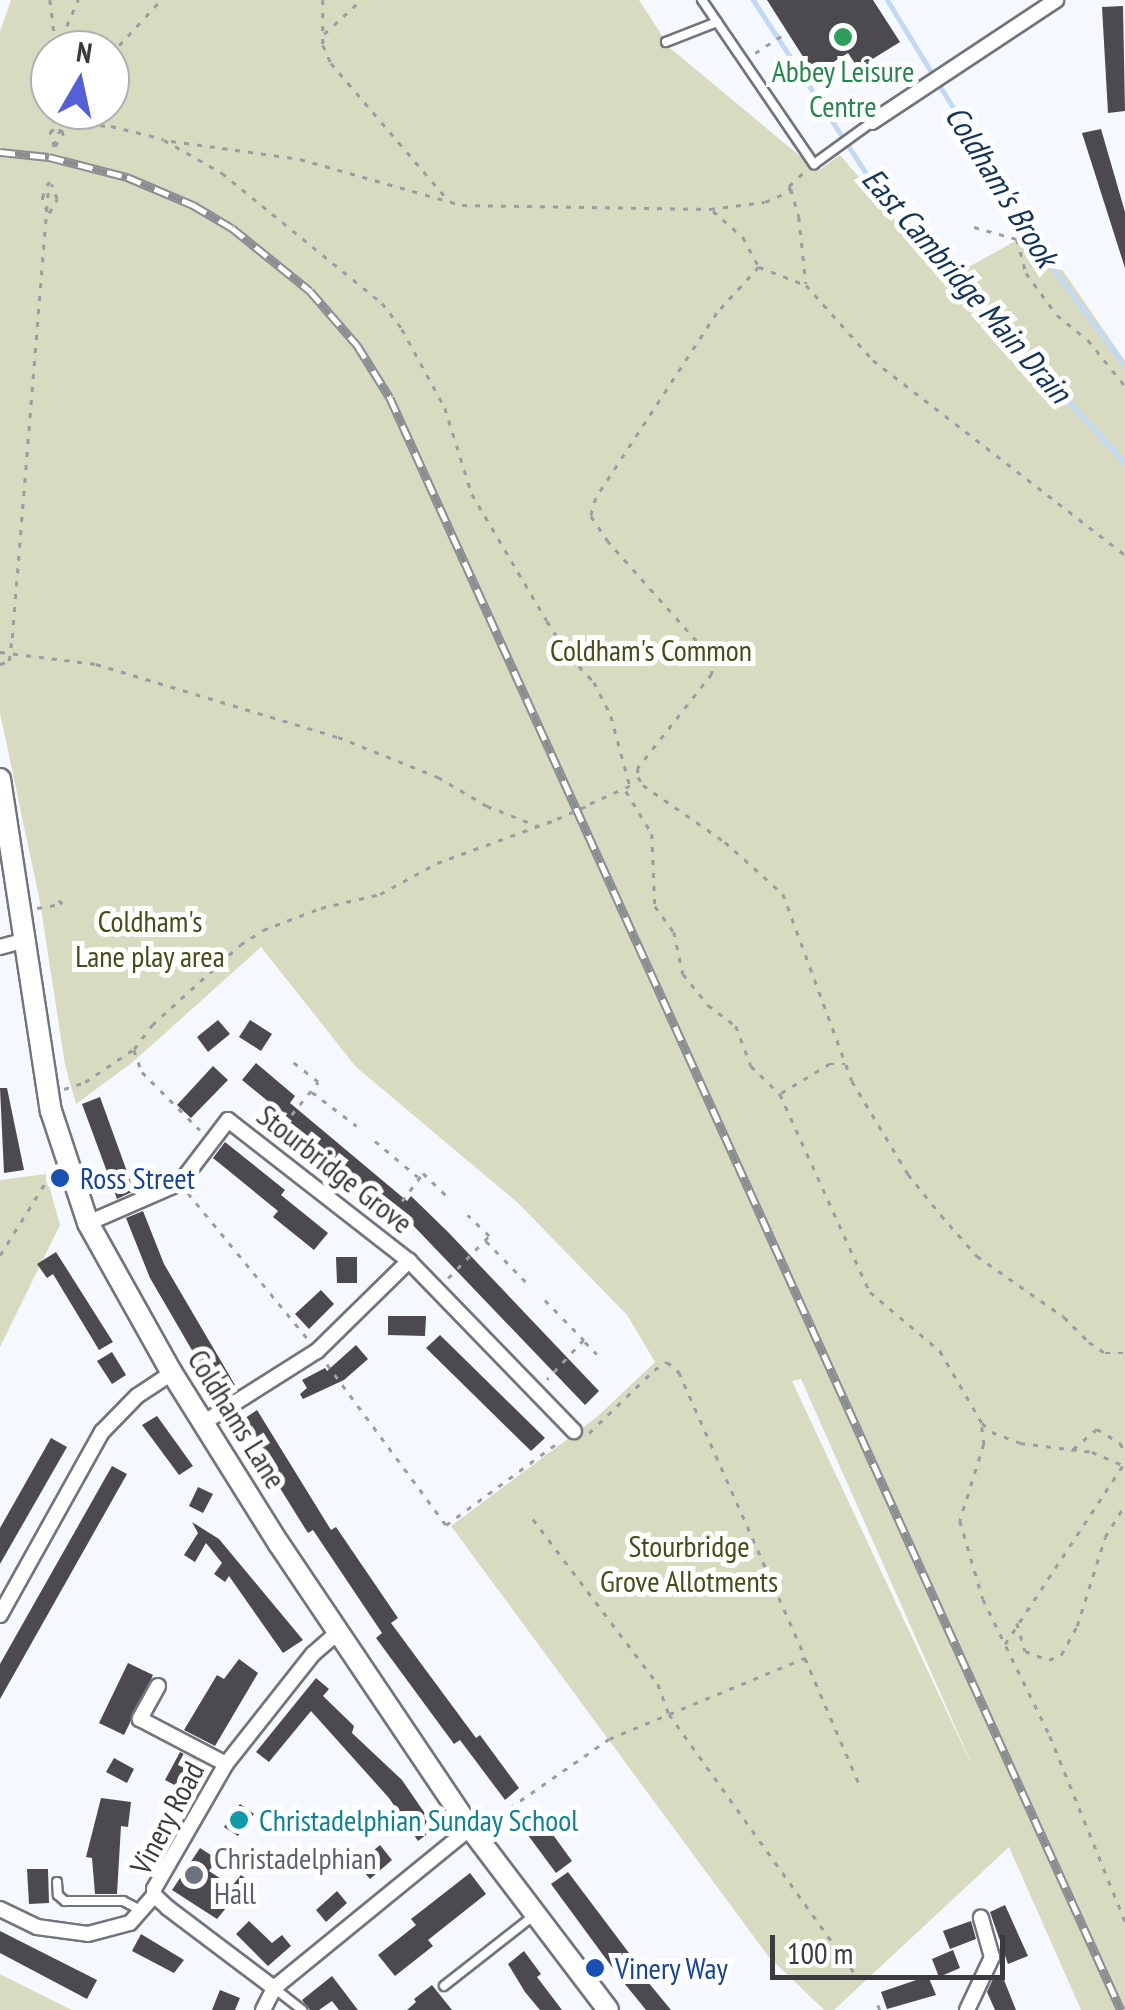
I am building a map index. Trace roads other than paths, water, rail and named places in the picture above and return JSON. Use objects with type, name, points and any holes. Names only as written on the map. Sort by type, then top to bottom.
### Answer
[{"type":"street","points":[[872,122],[1056,0]]},
{"type":"street","name":"Coldhams Lane","points":[[0,780],[48,1092],[88,1223],[172,1374],[338,1632],[472,1830],[608,2010]]},
{"type":"street","points":[[0,947],[26,940]]},
{"type":"street","name":"Stourbridge Grove","points":[[88,1223],[180,1183],[228,1120],[409,1261],[580,1433]]},
{"type":"street","name":"Stourbridge Grove","points":[[204,1423],[316,1350],[409,1261]]},
{"type":"street","points":[[0,1615],[102,1432],[137,1396],[172,1374]]},
{"type":"street","name":"Vinery Road","points":[[274,1988],[154,1895],[192,1817],[226,1764],[314,1654],[338,1632]]},
{"type":"street","points":[[158,1686],[140,1719],[226,1764]]},
{"type":"street","points":[[264,2010],[274,1988],[472,1830]]},
{"type":"street","points":[[0,1909],[37,1926],[88,1934],[116,1929],[154,1895]]},
{"type":"street","points":[[968,2009],[992,1957],[981,1918]]},
{"type":"lane","points":[[702,0],[746,59],[814,164],[872,122]]},
{"type":"lane","points":[[666,42],[716,22]]},
{"type":"lane","points":[[57,1882],[58,1895],[65,1901],[123,1901],[141,1910]]},
{"type":"lane","points":[[444,1986],[535,1914]]},
{"type":"lane","points":[[274,1988],[302,2010]]},
{"type":"waterway","name":"East Cambridge Main Drain","points":[[753,0],[879,193],[1125,463]]},
{"type":"waterway","name":"Coldham's Brook","points":[[887,0],[1046,259],[1125,366]]},
{"type":"railway","points":[[0,152],[49,157],[127,177],[193,205],[232,228],[310,291],[357,345],[390,398],[1121,2010]]},
{"type":"place","name":"Abbey Leisure Centre","points":[[843,37]]},
{"type":"place","name":"Ross Street","points":[[60,1178]]},
{"type":"place","name":"Christadelphian Sunday School","points":[[239,1820]]},
{"type":"place","name":"Christadelphian Hall","points":[[194,1875]]},
{"type":"place","name":"Vinery Way","points":[[595,1968]]},
{"type":"park label","name":"Coldham's Common","points":[[651,650]]},
{"type":"park label","name":"Coldham's Lane play area","points":[[150,938]]},
{"type":"park label","name":"Stourbridge Grove Allotments","points":[[689,1563]]}]
